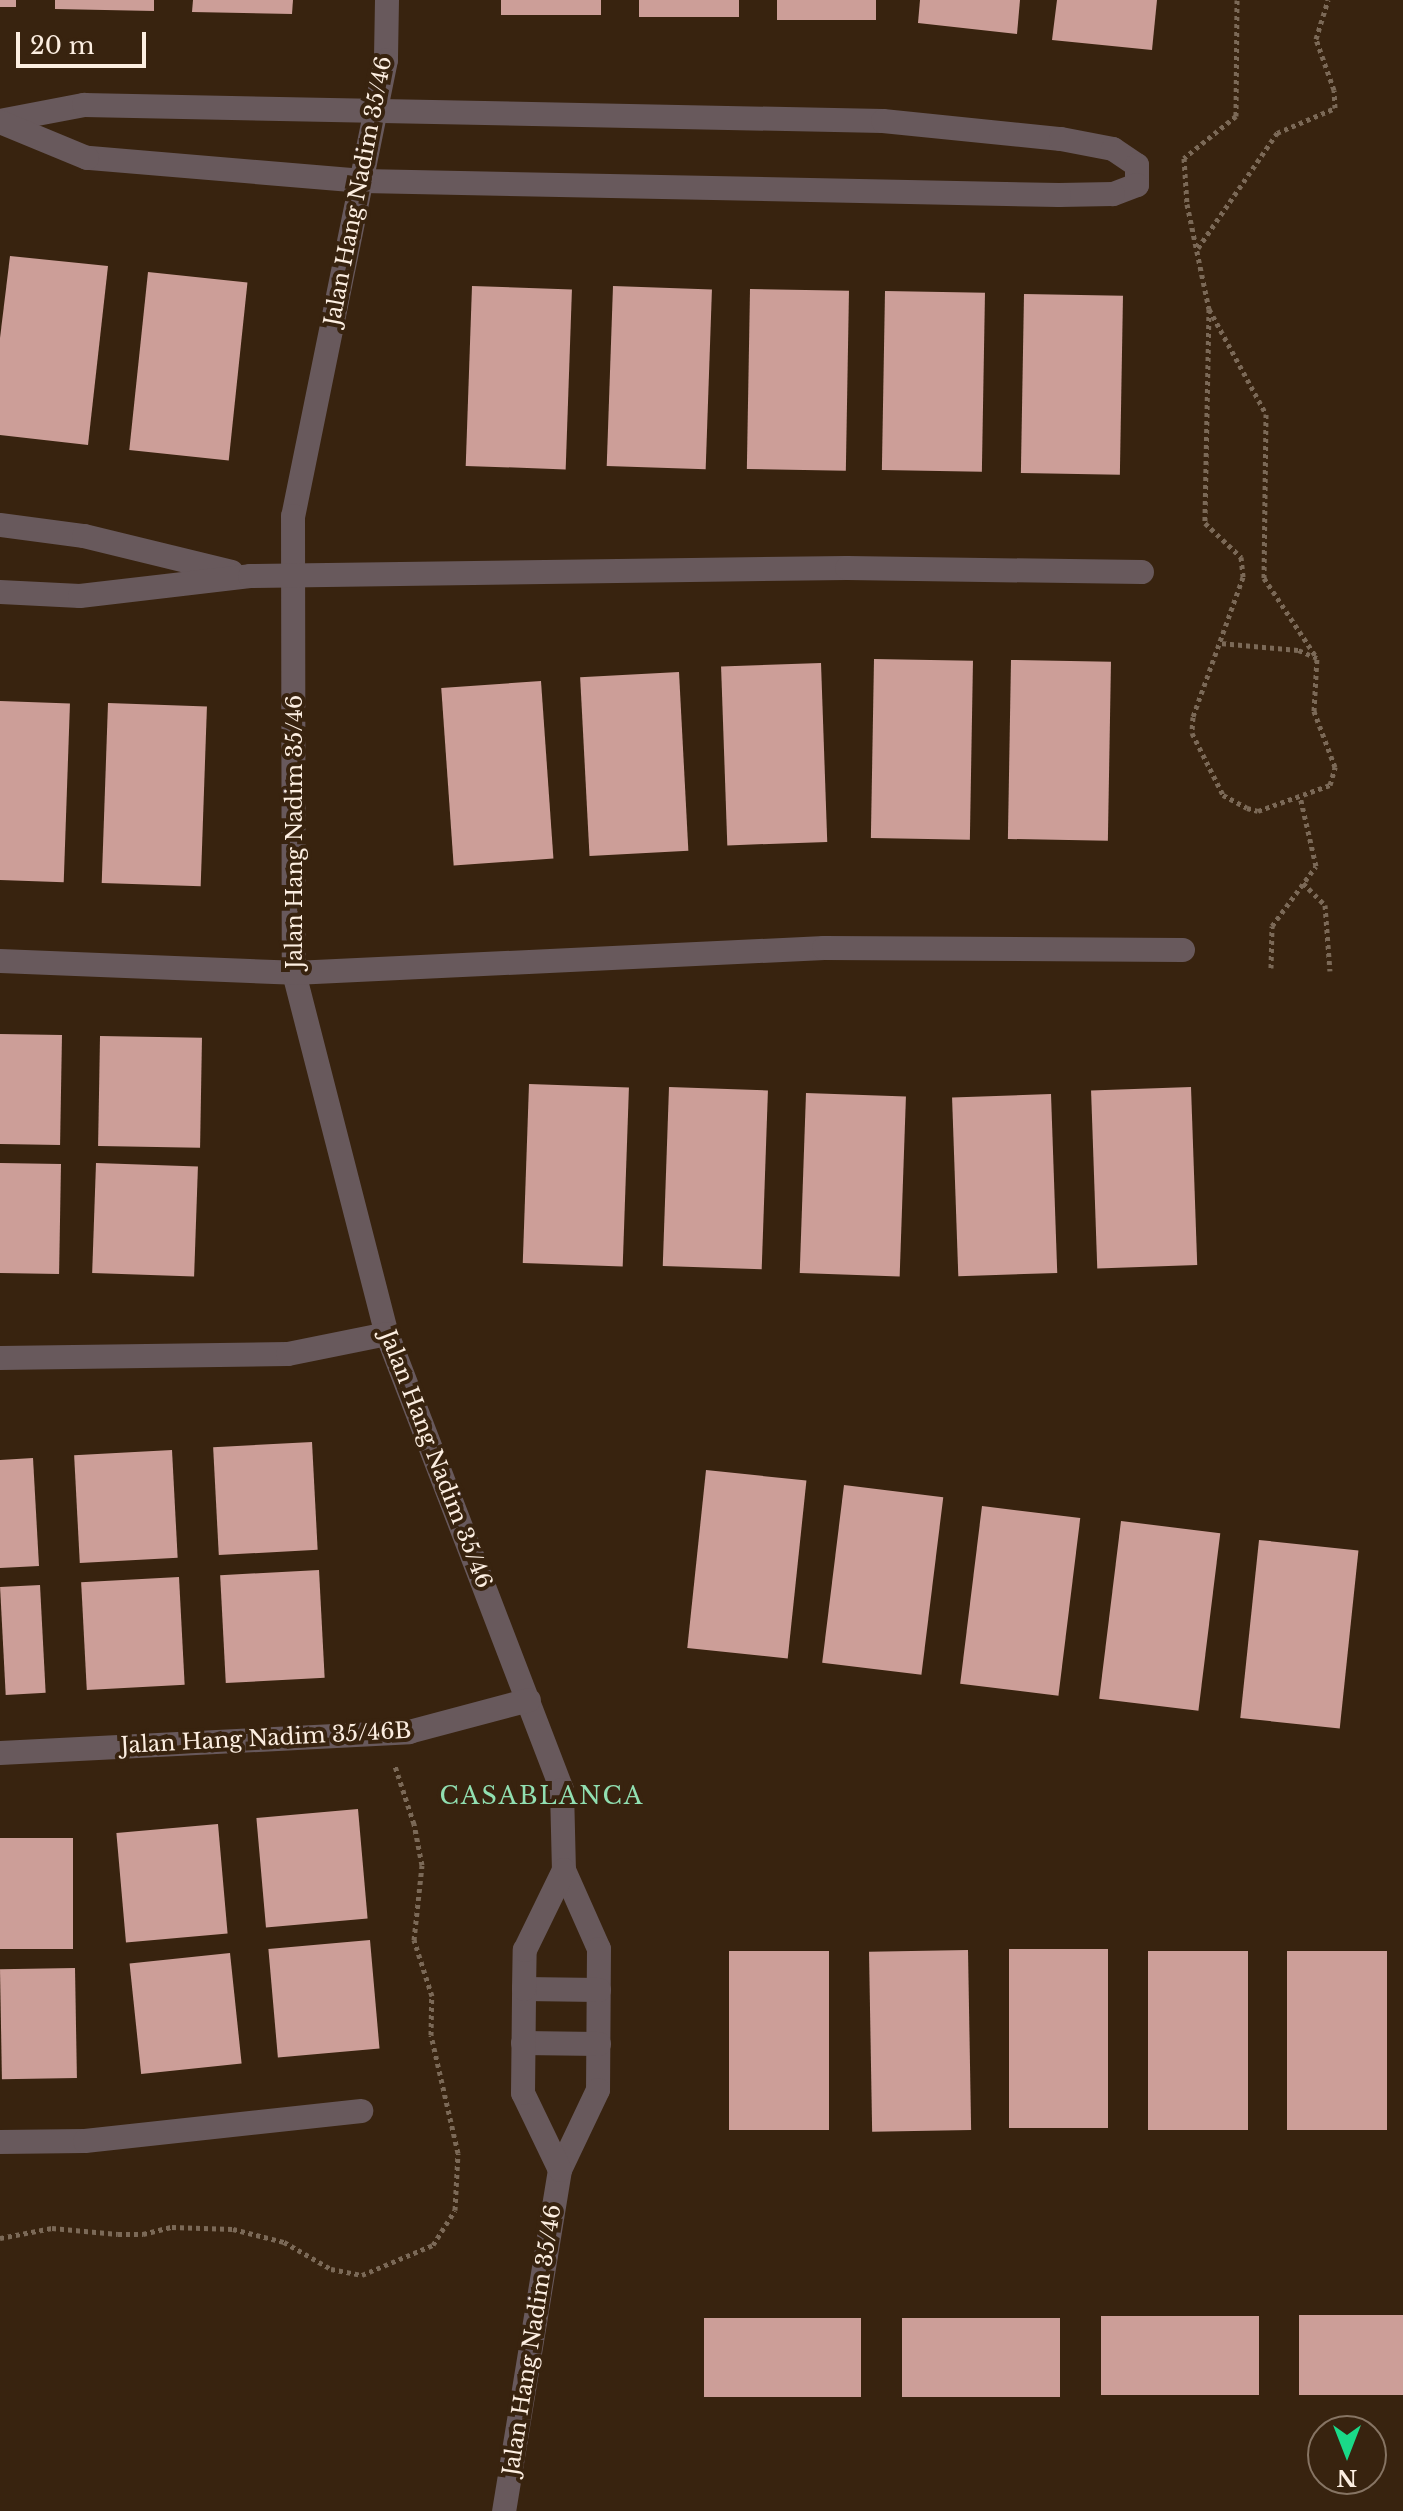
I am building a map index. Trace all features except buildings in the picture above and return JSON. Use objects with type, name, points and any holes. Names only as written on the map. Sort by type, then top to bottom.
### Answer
[{"type":"street","name":"Jalan Hang Nadim 35/46","points":[[387,0],[386,60],[293,516],[294,973],[387,1334],[562,1790],[564,1870],[599,1949],[598,2090],[560,2170],[504,2511]]},
{"type":"street","points":[[84,105],[898,122],[1061,139],[1113,149],[1137,165],[1137,185],[1113,194],[1059,195],[363,181],[87,158],[0,122],[84,105]]},
{"type":"street","points":[[0,525],[84,536],[250,576]]},
{"type":"street","points":[[0,592],[80,596],[250,576],[847,568],[1142,572]]},
{"type":"street","points":[[0,961],[294,973],[824,948],[1183,950]]},
{"type":"street","points":[[0,1358],[288,1354],[387,1334]]},
{"type":"street","name":"Jalan Hang Nadim 35/46B","points":[[0,1753],[409,1732],[529,1700]]},
{"type":"street","name":"Jalan Hang Nadim 35/46","points":[[560,2170],[523,2093],[523,2043],[525,1950],[564,1870]]},
{"type":"street","points":[[524,1989],[599,1990]]},
{"type":"street","points":[[523,2043],[599,2044]]},
{"type":"street","points":[[0,2142],[85,2141],[361,2111]]},
{"type":"path","points":[[1209,309],[1266,414],[1264,578],[1317,658],[1314,711],[1335,776],[1330,785],[1258,811],[1223,795],[1197,746],[1193,717],[1243,577],[1243,567],[1241,557],[1205,523],[1209,309],[1187,204],[1184,158],[1236,116],[1237,0]]},
{"type":"path","points":[[1198,249],[1277,133],[1335,108],[1334,90],[1316,39],[1328,0]]},
{"type":"path","points":[[1220,643],[1298,650],[1317,658]]},
{"type":"path","points":[[1271,968],[1272,926],[1316,866],[1300,796]]},
{"type":"path","points":[[1303,883],[1325,905],[1330,971]]},
{"type":"district","name":"CASABLANCA","points":[[542,1796]]}]
